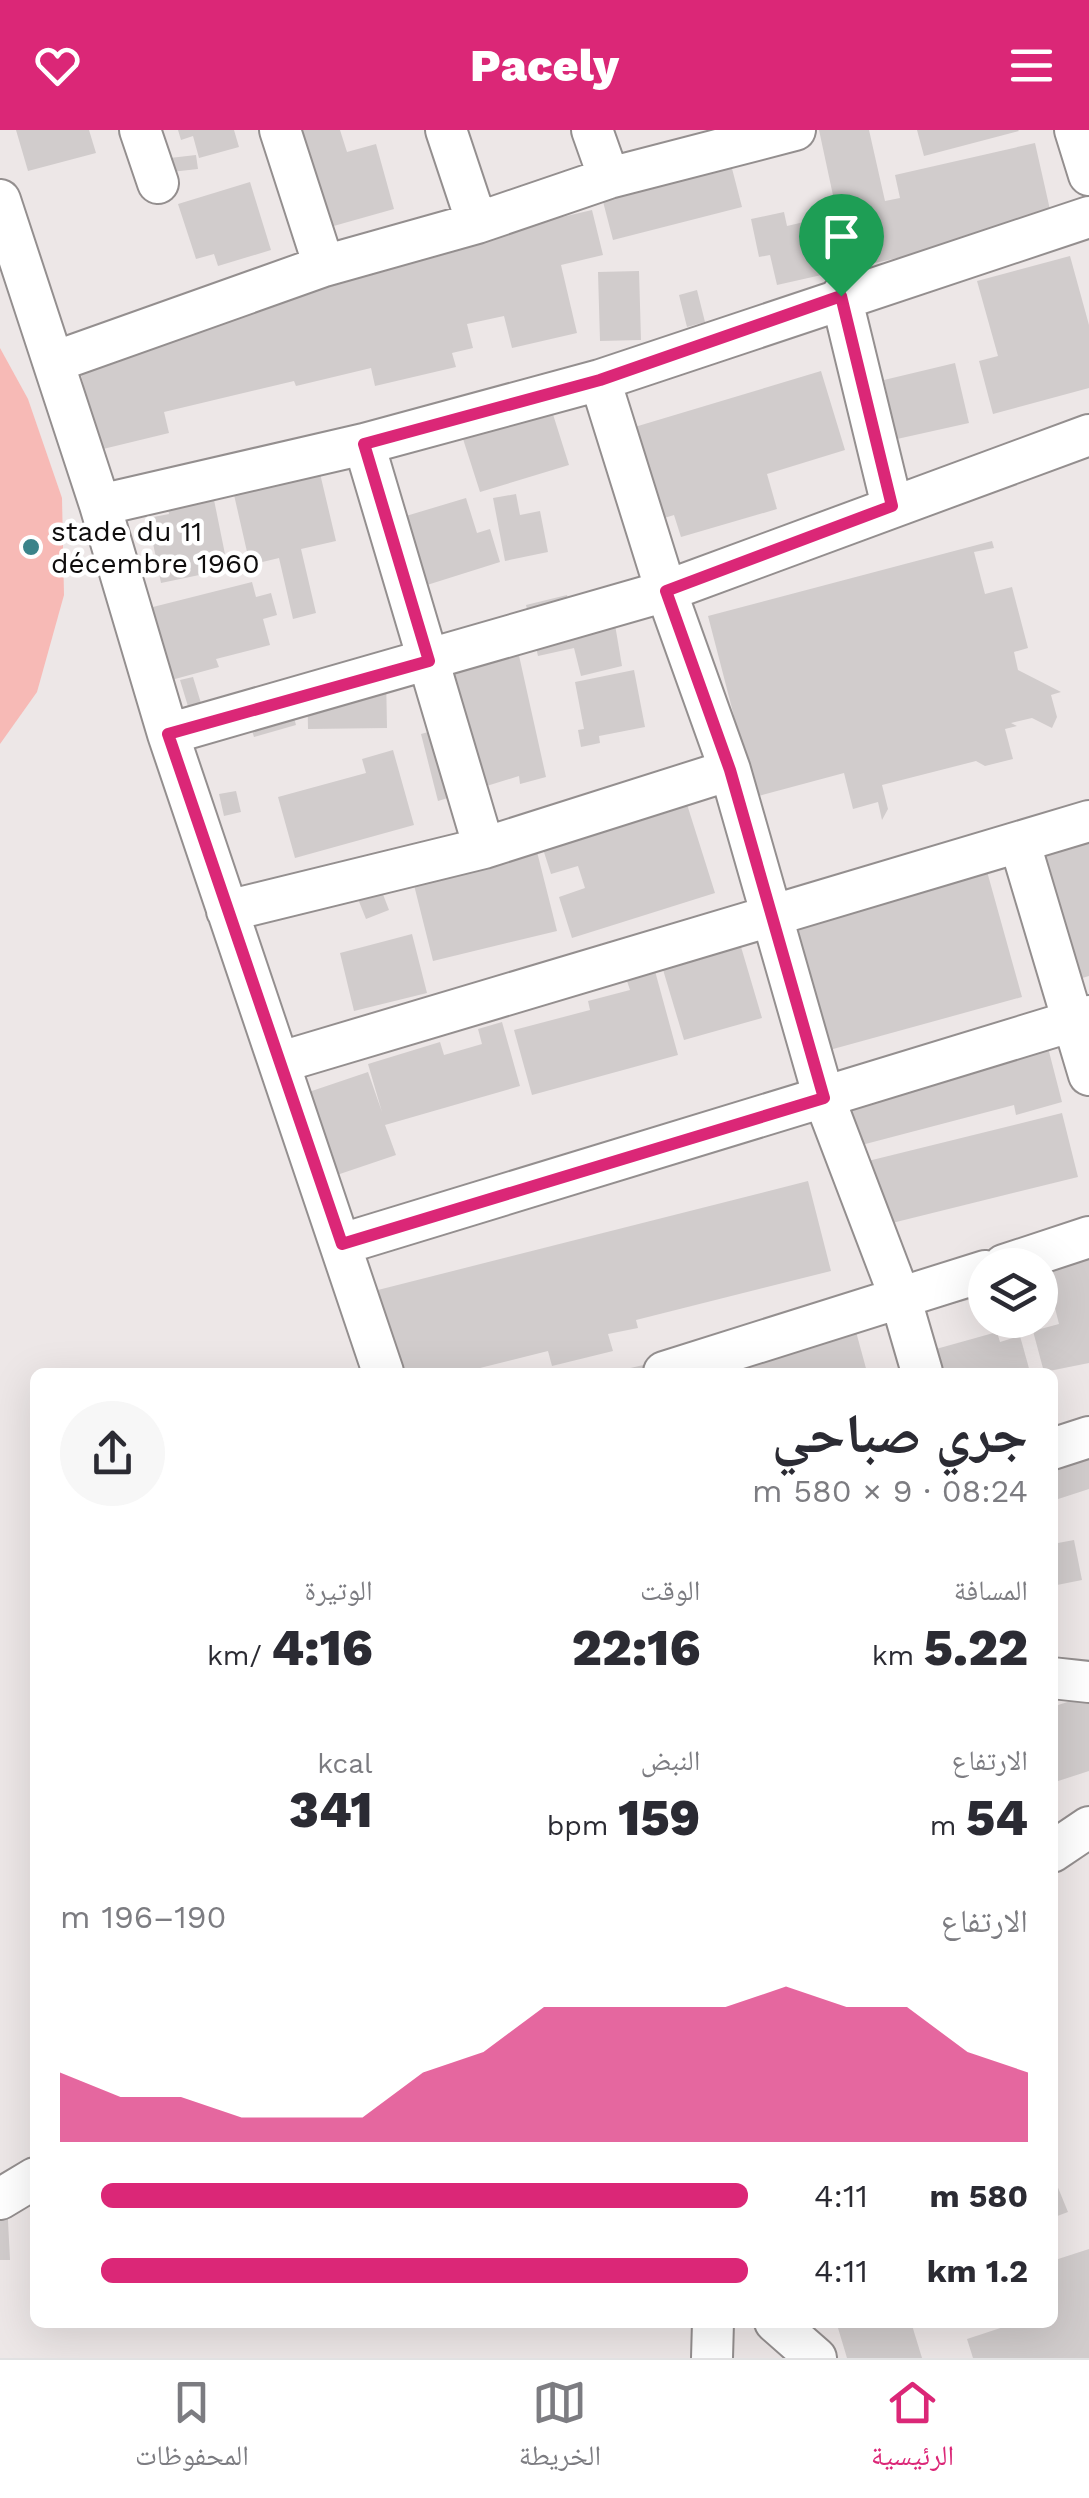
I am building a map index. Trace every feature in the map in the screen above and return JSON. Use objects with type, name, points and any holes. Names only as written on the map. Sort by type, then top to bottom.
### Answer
[{"type":"street","points":[[140,130],[158,184]]},
{"type":"street","points":[[280,130],[324,266]]},
{"type":"street","points":[[446,130],[477,223]]},
{"type":"street","points":[[592,130],[610,178]]},
{"type":"street","points":[[54,362],[324,266],[477,223],[610,178],[796,130]]},
{"type":"street","points":[[1075,130],[1089,175]]},
{"type":"street","points":[[0,200],[100,505],[168,734],[282,1062],[382,1368]]},
{"type":"street","points":[[100,505],[364,444],[600,380],[841,296],[1089,217]]},
{"type":"street","points":[[841,296],[892,506]]},
{"type":"street","points":[[600,380],[666,591],[730,770],[824,1098],[901,1300],[921,1368]]},
{"type":"street","points":[[168,734],[666,591],[1089,435]]},
{"type":"street","points":[[364,444],[484,848]]},
{"type":"street","points":[[227,911],[484,848],[730,770]]},
{"type":"street","points":[[282,1062],[1089,822]]},
{"type":"street","points":[[1020,844],[1080,1018],[1089,1074]]},
{"type":"street","points":[[342,1244],[1080,1018]]},
{"type":"street","points":[[1056,1248],[1089,1237]]},
{"type":"street","points":[[677,1368],[968,1278]]},
{"type":"street","points":[[1058,1447],[1089,1436]]},
{"type":"street","points":[[1058,1679],[1089,1682]]},
{"type":"street","points":[[1058,1848],[1089,1828]]},
{"type":"street","points":[[0,2199],[30,2181]]},
{"type":"street","points":[[712,2358],[713,2328]]},
{"type":"street","points":[[782,2328],[816,2358]]},
{"type":"shaded area","name":"stade du 11 décembre 1960","points":[[0,348],[28,399],[62,498],[64,595],[37,692],[0,744]]},
{"type":"building","points":[[16,130],[89,130],[96,153],[28,171]]},
{"type":"building","points":[[178,130],[234,130],[239,147],[199,158],[193,136],[181,140]]},
{"type":"building","points":[[295,130],[340,130],[347,152],[376,144],[394,209],[323,229]]},
{"type":"building","points":[[819,130],[869,130],[885,201],[900,198],[895,175],[1035,143],[1053,223],[777,285],[770,255],[759,257],[751,219],[784,212],[787,226],[817,219],[814,205],[834,200]]},
{"type":"building","points":[[917,130],[1018,130],[1019,131],[924,156]]},
{"type":"building","points":[[196,155],[198,169],[171,172],[170,158]]},
{"type":"building","points":[[729,157],[742,207],[613,240],[600,190]]},
{"type":"building","points":[[250,182],[271,250],[218,266],[214,254],[196,259],[178,204]]},
{"type":"building","points":[[592,210],[603,255],[561,265],[577,333],[512,348],[504,316],[467,324],[473,348],[452,353],[456,367],[375,386],[371,368],[296,386],[294,381],[164,412],[169,433],[99,450],[77,358],[174,325],[306,294],[302,278]]},
{"type":"building","points":[[1070,256],[1089,325],[1089,388],[993,414],[979,361],[998,356],[977,281]]},
{"type":"building","points":[[639,271],[641,340],[600,341],[598,272]]},
{"type":"building","points":[[697,290],[705,322],[687,327],[679,295]]},
{"type":"building","points":[[955,363],[969,423],[897,439],[884,380]]},
{"type":"building","points":[[821,371],[845,450],[767,474],[777,509],[681,537],[674,515],[645,524],[618,432]]},
{"type":"building","points":[[545,389],[569,465],[480,492],[456,417]]},
{"type":"building","points":[[318,465],[336,541],[301,549],[316,613],[293,619],[279,558],[250,565],[232,486]]},
{"type":"building","points":[[212,490],[228,569],[161,583],[148,518],[169,514],[166,498]]},
{"type":"building","points":[[516,494],[520,515],[540,511],[548,552],[505,561],[493,498]]},
{"type":"building","points":[[466,498],[477,533],[490,529],[500,562],[408,591],[386,522]]},
{"type":"building","points":[[992,541],[994,548],[974,552],[985,594],[1012,587],[1028,648],[1014,652],[1018,670],[1061,692],[1051,695],[1057,717],[1052,728],[1032,718],[1011,723],[1017,726],[1005,729],[1013,759],[985,766],[976,761],[882,785],[888,809],[882,820],[878,802],[853,809],[844,773],[755,797],[708,616]]},
{"type":"building","points":[[252,582],[256,597],[271,593],[277,615],[263,619],[270,645],[216,659],[219,667],[164,682],[145,609]]},
{"type":"building","points":[[567,595],[570,610],[611,601],[622,666],[581,676],[574,648],[538,656],[526,605]]},
{"type":"building","points":[[512,624],[546,777],[520,784],[519,776],[438,801],[421,734],[454,725],[433,643]]},
{"type":"building","points":[[634,670],[645,727],[599,736],[600,743],[581,747],[578,730],[584,729],[575,682]]},
{"type":"building","points":[[386,674],[387,728],[308,729],[307,675]]},
{"type":"building","points":[[193,677],[204,713],[286,689],[296,725],[254,737],[249,721],[197,736],[180,680]]},
{"type":"building","points":[[393,750],[414,825],[295,858],[278,797],[366,773],[362,759]]},
{"type":"building","points":[[679,779],[715,893],[572,938],[559,897],[585,888],[578,866],[551,874],[535,824]]},
{"type":"building","points":[[236,791],[241,812],[224,816],[219,794]]},
{"type":"building","points":[[1089,819],[1089,976],[1058,985],[1017,839]]},
{"type":"building","points":[[532,832],[557,931],[433,961],[412,877]]},
{"type":"building","points":[[983,857],[1022,997],[815,1054],[777,914]]},
{"type":"building","points":[[376,876],[389,910],[366,919],[352,884]]},
{"type":"building","points":[[412,934],[427,993],[354,1011],[340,953]]},
{"type":"building","points":[[739,940],[762,1018],[684,1040],[661,963]]},
{"type":"building","points":[[655,971],[678,1055],[532,1095],[514,1030],[590,1010],[588,1001],[630,990],[626,978]]},
{"type":"building","points":[[502,1022],[520,1086],[385,1125],[396,1155],[328,1178],[300,1095],[368,1072],[382,1112],[368,1064],[440,1042],[444,1055],[482,1044],[478,1029]]},
{"type":"building","points":[[1045,1036],[1062,1102],[1016,1115],[1014,1105],[854,1147],[839,1090]]},
{"type":"building","points":[[1062,1113],[1078,1177],[876,1227],[860,1163]]},
{"type":"building","points":[[808,1181],[831,1271],[636,1320],[638,1328],[608,1334],[613,1351],[552,1366],[548,1351],[480,1368],[390,1368],[370,1292]]},
{"type":"building","points":[[1089,1231],[1089,1363],[1043,1368],[1035,1338],[1058,1338],[1058,1248],[1024,1248]]},
{"type":"building","points":[[968,1263],[968,1300],[919,1312],[910,1278]]},
{"type":"building","points":[[852,1317],[866,1368],[630,1368]]},
{"type":"building","points":[[976,1338],[999,1338],[1000,1342],[1021,1338],[1029,1368],[915,1368],[911,1356]]},
{"type":"building","points":[[1089,1418],[1089,1489],[1058,1499],[1058,1425]]},
{"type":"building","points":[[1074,1540],[1082,1580],[1058,1585],[1058,1543]]},
{"type":"building","points":[[1089,1695],[1089,1771],[1058,1781],[1058,1705]]},
{"type":"building","points":[[1058,2188],[1068,2212],[1058,2216]]},
{"type":"building","points":[[7,2201],[10,2260],[0,2260],[0,2202]]},
{"type":"building","points":[[1089,2249],[1089,2358],[973,2358],[967,2339],[1001,2328],[1058,2328],[1058,2259]]},
{"type":"building","points":[[838,2328],[913,2328],[922,2358],[847,2358]]},
{"type":"place","name":"stade du 11 décembre 1960","points":[[31,547]]},
{"type":"route","points":[[841,296],[892,506],[666,591],[730,770],[824,1098],[342,1244],[168,734],[429,661],[364,444],[600,380],[841,296]]}]
